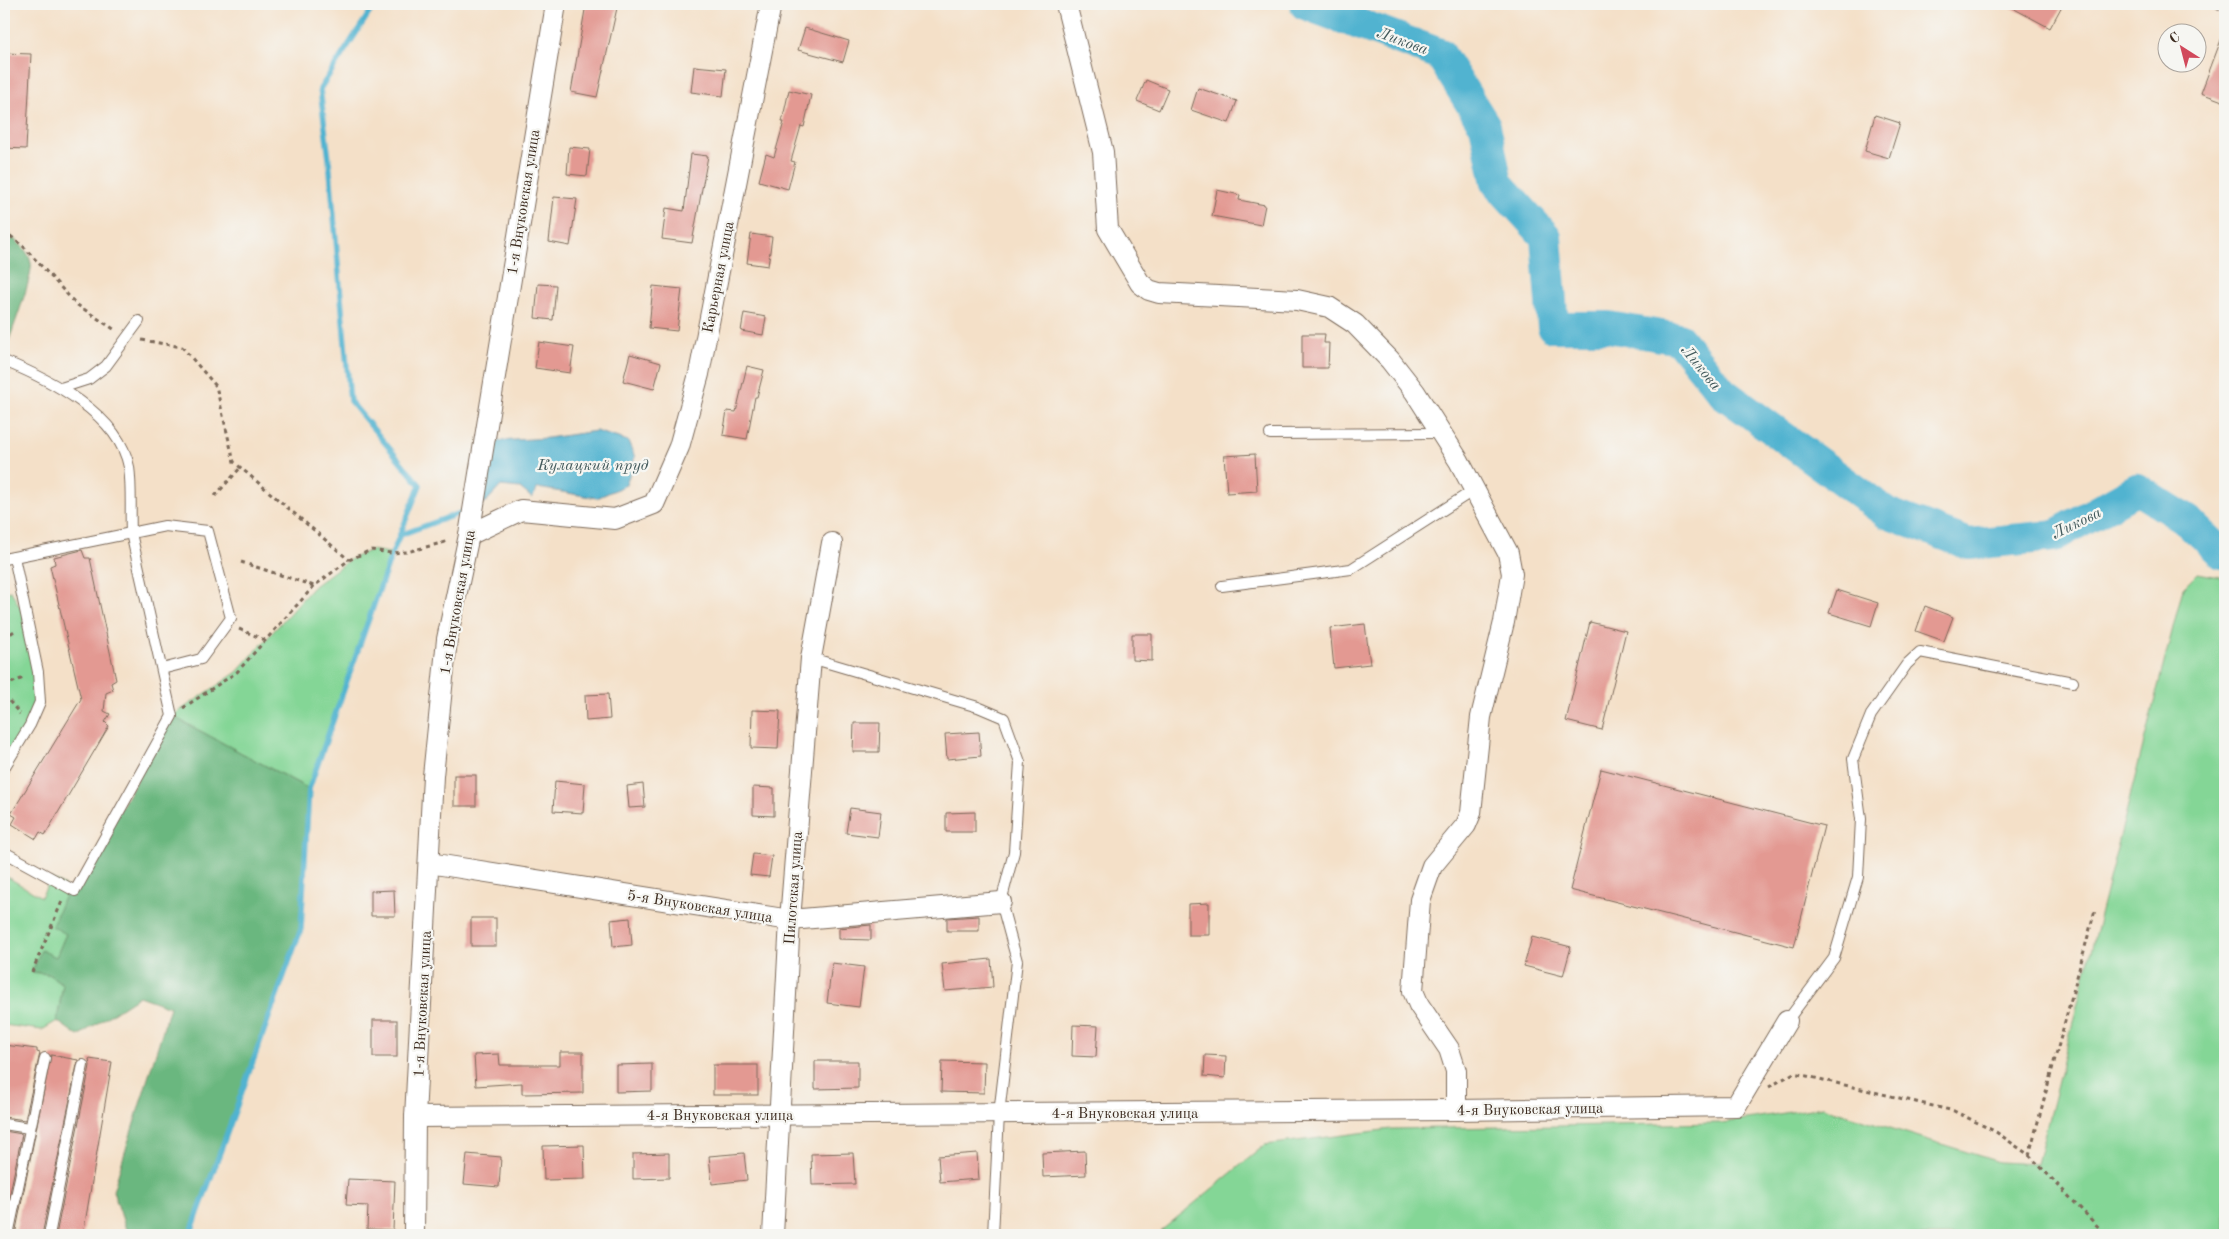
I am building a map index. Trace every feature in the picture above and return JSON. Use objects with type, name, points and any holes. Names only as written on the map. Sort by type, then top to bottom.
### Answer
[{"type":"street","name":"1-я Внуковская улица","points":[[414,1235],[415,1117],[430,863],[433,776],[447,639],[469,535],[556,4]]},
{"type":"street","name":"Карьерная улица","points":[[469,535],[522,510],[615,519],[654,504],[679,447],[699,374],[771,4]]},
{"type":"street","points":[[1066,4],[1103,152],[1108,228],[1140,283],[1149,290],[1159,293],[1296,300],[1329,307],[1355,324],[1390,360],[1415,392],[1474,490],[1508,553],[1512,574],[1504,622],[1481,717],[1471,812],[1466,825],[1432,866],[1420,900],[1413,991],[1419,1005],[1449,1049],[1456,1071],[1456,1110]]},
{"type":"street","name":"Пилотская улица","points":[[773,1235],[790,920],[811,658],[832,543]]},
{"type":"street","name":"5-я Внуковская улица","points":[[430,863],[790,920],[1001,902]]},
{"type":"street","points":[[1736,1106],[1787,1021]]},
{"type":"street","name":"4-я Внуковская улица","points":[[415,1117],[999,1114],[1736,1106]]},
{"type":"lane","points":[[2220,4],[2225,6]]},
{"type":"lane","points":[[61,388],[89,379],[106,366],[139,321]]},
{"type":"lane","points":[[4,361],[34,373],[61,388],[98,417],[119,442],[129,467],[131,533],[172,716],[75,891],[4,852]]},
{"type":"lane","points":[[1270,434],[1441,433]]},
{"type":"lane","points":[[1222,586],[1351,569],[1474,490]]},
{"type":"lane","points":[[4,768],[30,725],[40,702],[38,672],[9,558],[166,526],[208,531],[231,618],[201,659],[162,669]]},
{"type":"lane","points":[[1787,1021],[1834,958],[1858,877],[1861,819],[1853,759],[1870,715],[1907,664],[1920,652],[2073,682]]},
{"type":"lane","points":[[811,658],[978,707],[1004,718],[1020,762],[1014,852],[1001,902],[1016,961],[999,1114],[993,1235]]},
{"type":"lane","points":[[8,1235],[45,1058]]},
{"type":"lane","points":[[49,1235],[83,1065]]},
{"type":"lane","points":[[4,1124],[30,1128]]},
{"type":"path","points":[[4,231],[23,246],[76,304],[127,338],[182,347],[216,386],[234,462],[349,560]]},
{"type":"path","points":[[215,496],[241,468]]},
{"type":"path","points":[[172,716],[236,672],[314,586],[349,560],[371,550],[391,553],[407,552],[469,535]]},
{"type":"path","points":[[241,562],[314,586]]},
{"type":"path","points":[[238,629],[265,640]]},
{"type":"path","points":[[32,972],[68,888]]},
{"type":"path","points":[[2225,892],[2222,898],[2223,909],[2225,909]]},
{"type":"path","points":[[2029,1156],[2095,910]]},
{"type":"path","points":[[1736,1106],[1794,1073],[1954,1111],[1996,1132],[2029,1156],[2106,1235]]},
{"type":"green space","points":[[4,231],[17,241],[27,253],[31,263],[31,270],[4,354]]},
{"type":"green space","points":[[371,550],[391,553],[309,789],[172,716],[237,672],[314,586],[349,560]]},
{"type":"green space","points":[[2198,573],[2225,578],[2225,1235],[1161,1235],[1162,1230],[1265,1145],[1391,1129],[1721,1123],[1823,1107],[1999,1162],[2037,1164],[2183,588]]},
{"type":"green space","points":[[11,591],[28,622],[40,702],[4,768],[4,592]]},
{"type":"green space","points":[[172,716],[309,789],[301,929],[190,1235],[128,1235],[113,1191],[170,1007],[139,996],[78,1036],[57,1021],[63,984],[48,974],[32,972],[41,950],[56,957],[66,934],[52,926],[68,888],[75,891]]},
{"type":"green space","points":[[4,875],[41,897],[51,878],[68,888],[66,934],[56,958],[32,972],[48,974],[63,984],[57,1021],[42,1030],[4,1025]]},
{"type":"water","name":"Кулацкий пруд","points":[[596,431],[628,441],[635,457],[626,485],[597,498],[538,488],[532,498],[520,488],[501,486],[484,504],[482,483],[498,441],[548,438]]},
{"type":"building","points":[[586,4],[617,8],[597,97],[571,92]]},
{"type":"building","points":[[2005,4],[2063,4],[2050,28]]},
{"type":"building","points":[[805,28],[849,41],[843,62],[798,50]]},
{"type":"building","points":[[2225,32],[2225,102],[2201,93]]},
{"type":"building","points":[[4,53],[31,54],[26,149],[4,148]]},
{"type":"building","points":[[694,66],[726,69],[723,96],[691,92]]},
{"type":"building","points":[[1146,80],[1168,89],[1159,110],[1137,101]]},
{"type":"building","points":[[1198,88],[1237,101],[1229,123],[1191,110]]},
{"type":"building","points":[[789,90],[811,95],[804,127],[801,126],[791,161],[795,162],[788,189],[759,181],[766,154],[774,157],[784,122],[782,122]]},
{"type":"building","points":[[1875,115],[1900,123],[1889,158],[1865,151]]},
{"type":"building","points":[[569,147],[590,149],[587,176],[567,174]]},
{"type":"building","points":[[691,154],[708,156],[692,243],[662,239],[666,208],[684,211]]},
{"type":"building","points":[[1217,190],[1240,195],[1239,200],[1265,205],[1261,225],[1212,216]]},
{"type":"building","points":[[554,197],[577,199],[570,246],[549,242]]},
{"type":"building","points":[[751,234],[772,237],[768,266],[747,263]]},
{"type":"building","points":[[538,284],[556,285],[553,320],[535,318]]},
{"type":"building","points":[[653,286],[682,289],[677,331],[649,328]]},
{"type":"building","points":[[744,313],[766,317],[763,335],[741,331]]},
{"type":"building","points":[[1302,334],[1325,334],[1324,343],[1329,343],[1328,368],[1302,368]]},
{"type":"building","points":[[539,342],[574,347],[570,373],[535,368]]},
{"type":"building","points":[[630,354],[661,363],[654,389],[623,381]]},
{"type":"building","points":[[747,366],[764,370],[757,397],[755,397],[747,439],[723,435],[727,411],[736,412]]},
{"type":"building","points":[[1255,454],[1257,491],[1227,493],[1224,456]]},
{"type":"building","points":[[82,550],[85,558],[90,558],[116,680],[111,683],[113,690],[106,693],[104,711],[110,714],[105,722],[109,726],[45,835],[40,832],[36,839],[12,824],[16,817],[11,814],[81,699],[50,566],[55,564],[54,557]]},
{"type":"building","points":[[1837,590],[1878,603],[1871,626],[1829,613]]},
{"type":"building","points":[[1925,606],[1953,617],[1944,641],[1916,631]]},
{"type":"building","points":[[1590,622],[1626,631],[1602,730],[1566,721]]},
{"type":"building","points":[[1365,624],[1370,664],[1334,668],[1330,628]]},
{"type":"building","points":[[1132,634],[1152,634],[1152,661],[1132,660]]},
{"type":"building","points":[[608,694],[610,719],[586,721],[585,695]]},
{"type":"building","points":[[752,710],[780,711],[778,749],[751,748]]},
{"type":"building","points":[[854,723],[880,723],[879,752],[853,752]]},
{"type":"building","points":[[979,732],[981,756],[947,759],[945,734]]},
{"type":"building","points":[[1601,769],[1824,826],[1794,947],[1570,890]]},
{"type":"building","points":[[454,775],[476,775],[476,806],[454,806]]},
{"type":"building","points":[[555,781],[585,784],[583,813],[553,811]]},
{"type":"building","points":[[643,784],[645,807],[629,808],[627,786]]},
{"type":"building","points":[[753,787],[774,788],[774,816],[753,815]]},
{"type":"building","points":[[850,808],[881,812],[878,837],[846,833]]},
{"type":"building","points":[[975,812],[975,832],[946,832],[946,813]]},
{"type":"building","points":[[753,854],[772,856],[769,877],[750,875]]},
{"type":"building","points":[[394,890],[395,916],[371,916],[371,891]]},
{"type":"building","points":[[1209,903],[1209,935],[1188,935],[1188,904]]},
{"type":"building","points":[[979,916],[979,931],[947,931],[947,918]]},
{"type":"building","points":[[471,918],[496,918],[496,946],[471,946]]},
{"type":"building","points":[[630,918],[632,945],[613,947],[611,920]]},
{"type":"building","points":[[871,925],[871,940],[839,939],[839,928]]},
{"type":"building","points":[[1532,937],[1571,947],[1563,976],[1524,966]]},
{"type":"building","points":[[991,959],[993,987],[945,991],[942,964]]},
{"type":"building","points":[[832,963],[864,967],[859,1007],[827,1003]]},
{"type":"building","points":[[373,1020],[397,1020],[397,1057],[373,1057]]},
{"type":"building","points":[[1073,1025],[1098,1026],[1096,1057],[1072,1056]]},
{"type":"building","points":[[4,1045],[37,1049],[37,1052],[40,1053],[25,1120],[4,1117]]},
{"type":"building","points":[[560,1052],[583,1052],[583,1093],[522,1094],[522,1083],[476,1086],[474,1055],[499,1054],[500,1065],[560,1065]]},
{"type":"building","points":[[51,1055],[78,1060],[42,1235],[15,1235]]},
{"type":"building","points":[[1205,1055],[1226,1056],[1225,1078],[1204,1076]]},
{"type":"building","points":[[89,1059],[112,1062],[83,1235],[56,1235],[90,1066]]},
{"type":"building","points":[[815,1061],[858,1061],[858,1088],[815,1089]]},
{"type":"building","points":[[942,1061],[985,1062],[984,1093],[941,1092]]},
{"type":"building","points":[[652,1064],[652,1091],[616,1092],[616,1065]]},
{"type":"building","points":[[713,1065],[758,1065],[758,1095],[713,1095]]},
{"type":"building","points":[[4,1131],[22,1134],[4,1222]]},
{"type":"building","points":[[584,1145],[585,1179],[544,1180],[543,1146]]},
{"type":"building","points":[[1085,1151],[1086,1175],[1043,1177],[1042,1153]]},
{"type":"building","points":[[669,1153],[669,1178],[633,1179],[633,1154]]},
{"type":"building","points":[[744,1153],[747,1180],[712,1184],[709,1156]]},
{"type":"building","points":[[853,1153],[855,1184],[812,1185],[811,1154]]},
{"type":"building","points":[[977,1153],[979,1179],[940,1182],[938,1156]]},
{"type":"building","points":[[467,1154],[501,1157],[499,1187],[464,1184]]},
{"type":"building","points":[[348,1179],[395,1181],[393,1230],[367,1229],[368,1206],[346,1205]]},
{"type":"waterway","points":[[190,1235],[301,929],[309,789],[390,559],[420,485],[350,401],[329,159],[320,89],[375,4]]},
{"type":"waterway","name":"Ликова","points":[[1305,4],[1440,54],[1485,126],[1497,183],[1546,237],[1553,327],[1608,327],[1679,339],[1723,393],[1887,513],[1969,544],[2054,536],[2137,489],[2188,521],[2222,553],[2225,553]]},
{"type":"waterway","points":[[400,535],[468,510]]}]
